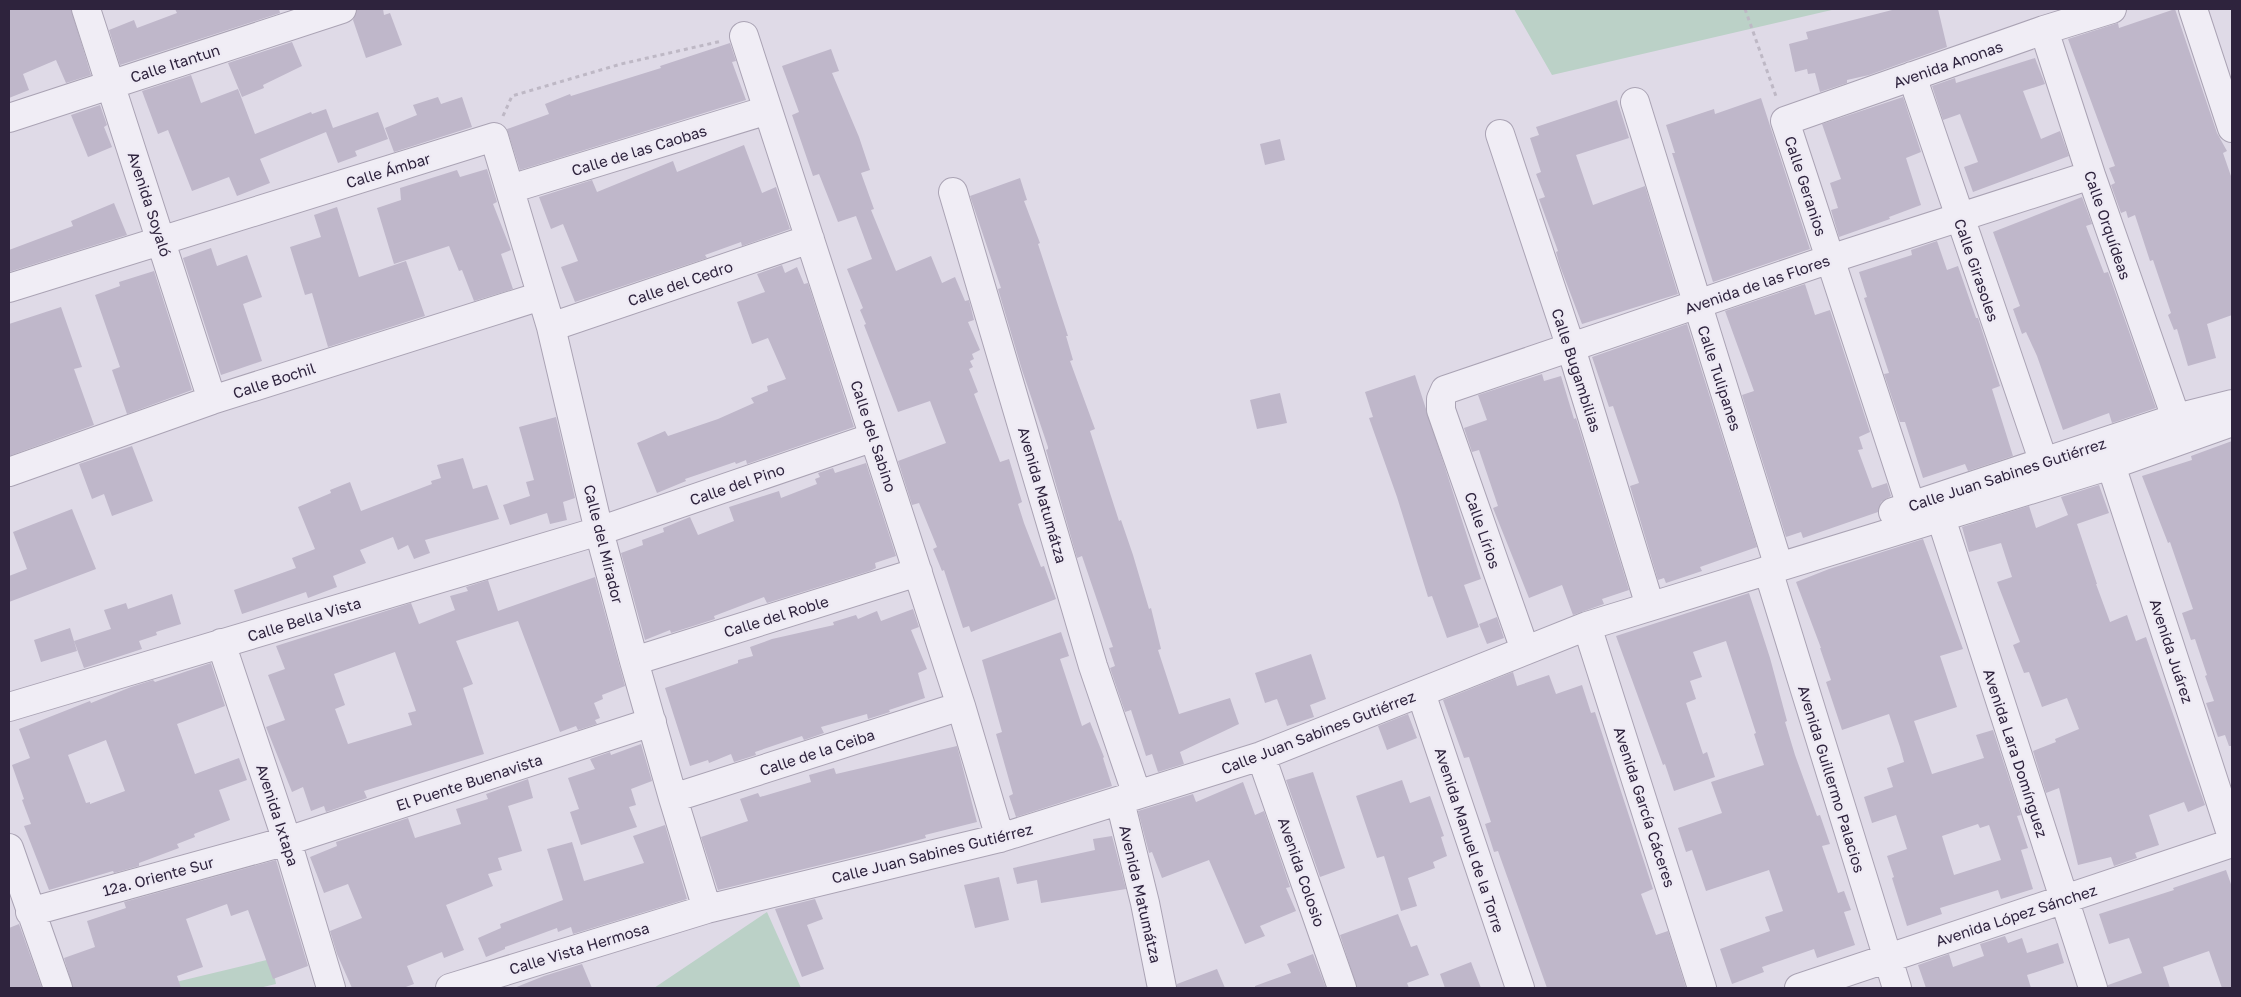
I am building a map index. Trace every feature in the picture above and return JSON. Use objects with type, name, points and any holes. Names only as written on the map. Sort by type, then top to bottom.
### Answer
[{"type":"street","name":"Avenida Soyaló","points":[[86,9],[212,400]]},
{"type":"street","name":"Calle Itantun","points":[[9,118],[342,9]]},
{"type":"street","name":"Avenida Anonas","points":[[1784,121],[2044,30],[2112,9]]},
{"type":"street","points":[[2193,9],[2232,128]]},
{"type":"street","name":"Calle Orquídeas","points":[[2044,30],[2091,175],[2176,418]]},
{"type":"street","name":"Calle del Sabino","points":[[744,36],[962,706],[1000,838]]},
{"type":"street","name":"Calle Girasoles","points":[[1912,76],[2044,463]]},
{"type":"street","name":"Calle Tulipanes","points":[[1635,102],[1696,304],[1780,566]]},
{"type":"street","name":"Calle de las Caobas","points":[[510,189],[768,110]]},
{"type":"street","name":"Calle Geranios","points":[[1784,121],[1911,506]]},
{"type":"street","name":"Calle Bugambilias","points":[[1500,134],[1571,348],[1650,606]]},
{"type":"street","name":"Calle del Mirador","points":[[494,137],[551,327],[599,531],[673,798],[707,909]]},
{"type":"street","name":"Calle Ámbar","points":[[9,288],[494,137]]},
{"type":"street","name":"Avenida de las Flores","points":[[1440,410],[1445,390],[1830,259],[2091,175]]},
{"type":"street","name":"Avenida Matumátza","points":[[954,192],[1093,666],[1129,798],[1145,903],[1162,988]]},
{"type":"street","name":"Calle del Cedro","points":[[551,327],[810,239]]},
{"type":"street","name":"Calle Bochil","points":[[9,472],[212,400],[542,296]]},
{"type":"street","name":"Calle Juan Sabines Gutiérrez","points":[[1780,566],[1813,539],[2176,418],[2232,404]]},
{"type":"street","name":"Calle Lírios","points":[[1440,410],[1525,650]]},
{"type":"street","name":"Calle Juan Sabines Gutiérrez","points":[[707,909],[1000,838],[1261,756],[1587,626],[2111,465],[2232,422]]},
{"type":"street","name":"Calle del Pino","points":[[599,531],[874,437]]},
{"type":"street","name":"Avenida Juárez","points":[[2111,465],[2232,837]]},
{"type":"street","name":"Avenida Lara Domínguez","points":[[1941,518],[2093,988]]},
{"type":"street","name":"Calle Bella Vista","points":[[9,708],[599,531]]},
{"type":"street","name":"Avenida Guillermo Palacios","points":[[1780,566],[1887,958],[1897,988]]},
{"type":"street","name":"Calle del Roble","points":[[634,661],[918,572]]},
{"type":"street","name":"Avenida García Cáceres","points":[[1587,626],[1702,988]]},
{"type":"street","name":"Avenida Ixtapa","points":[[221,643],[287,841],[331,988]]},
{"type":"street","name":"Avenida Manuel de la Torre","points":[[1421,692],[1520,988]]},
{"type":"street","name":"Calle de la Ceiba","points":[[673,798],[962,706]]},
{"type":"street","name":"El Puente Buenavista","points":[[287,841],[652,722]]},
{"type":"street","name":"Avenida Colosio","points":[[1261,756],[1342,988]]},
{"type":"street","name":"12a. Oriente Sur","points":[[30,912],[287,841]]},
{"type":"street","name":"Avenida López Sánchez","points":[[1800,988],[2232,842]]},
{"type":"street","points":[[9,848],[58,988]]},
{"type":"street","name":"Calle Vista Hermosa","points":[[450,988],[707,909]]},
{"type":"path","name":"Calle Geranios","points":[[1745,9],[1784,121]]},
{"type":"path","points":[[494,137],[512,96],[621,64],[744,36]]},
{"type":"green space","points":[[1514,9],[1836,9],[1552,75]]},
{"type":"green space","points":[[767,912],[801,988],[654,988]]},
{"type":"green space","points":[[271,959],[276,984],[259,988],[151,988]]},
{"type":"building","points":[[9,9],[71,9],[91,75],[66,83],[56,60],[23,74],[29,90],[9,98]]},
{"type":"building","points":[[175,9],[279,9],[280,13],[120,65],[109,30],[134,20],[137,28],[177,13]]},
{"type":"building","points":[[357,9],[383,9],[384,15],[390,13],[402,45],[366,58],[353,20]]},
{"type":"building","points":[[1896,9],[1938,9],[1947,47],[1869,75],[1847,80],[1847,83],[1820,92],[1815,73],[1808,74],[1807,69],[1795,72],[1789,44],[1808,39],[1806,32]]},
{"type":"building","points":[[2175,9],[2217,133],[2227,151],[2223,153],[2232,179],[2232,315],[2207,324],[2216,358],[2188,366],[2177,329],[2174,330],[2168,315],[2171,313],[2153,260],[2150,261],[2135,215],[2128,218],[2126,211],[2121,213],[2111,185],[2115,183],[2109,168],[2115,166],[2068,39],[2118,23],[2119,28]]},
{"type":"building","points":[[292,42],[302,66],[263,85],[264,88],[242,97],[228,63]]},
{"type":"building","points":[[730,43],[736,61],[732,62],[746,100],[520,170],[507,129],[549,114],[545,104],[570,94],[571,96],[661,68],[660,66]]},
{"type":"building","points":[[831,49],[839,71],[832,73],[859,137],[870,170],[861,173],[874,209],[871,210],[896,271],[931,256],[942,283],[955,277],[965,301],[969,300],[974,320],[968,322],[980,350],[972,354],[974,359],[970,361],[973,367],[969,369],[978,392],[974,394],[1000,462],[1009,459],[1022,502],[1018,504],[1024,523],[1041,567],[1044,566],[1056,599],[971,632],[969,626],[963,628],[944,570],[942,571],[933,549],[937,547],[919,503],[912,505],[898,461],[946,443],[930,401],[898,412],[864,325],[866,324],[860,310],[863,308],[847,269],[872,259],[856,216],[838,222],[819,174],[813,176],[792,115],[799,112],[782,66]]},
{"type":"building","points":[[2035,58],[2045,84],[2023,91],[2041,139],[2060,131],[2069,156],[1973,192],[1964,167],[1978,162],[1960,114],[1943,120],[1932,86],[1955,78],[1956,83]]},
{"type":"building","points":[[191,75],[201,103],[238,89],[255,134],[311,112],[312,114],[326,109],[333,128],[378,112],[388,139],[355,151],[357,156],[338,163],[326,132],[260,159],[270,183],[237,196],[229,177],[192,191],[168,130],[158,134],[142,91]]},
{"type":"building","points":[[438,97],[441,104],[462,97],[472,127],[394,152],[385,128],[417,115],[413,105]]},
{"type":"building","points":[[1903,97],[1921,152],[1906,158],[1921,205],[1889,217],[1890,219],[1839,237],[1831,210],[1838,208],[1830,183],[1841,179],[1822,124]]},
{"type":"building","points":[[1761,98],[1810,249],[1713,282],[1672,153],[1675,153],[1666,125],[1714,109],[1715,114]]},
{"type":"building","points":[[1617,100],[1629,138],[1576,155],[1593,205],[1645,186],[1678,294],[1582,324],[1560,266],[1556,252],[1558,251],[1539,199],[1545,197],[1536,174],[1541,172],[1530,138],[1539,135],[1536,127]]},
{"type":"building","points":[[100,105],[107,125],[104,127],[112,147],[88,157],[71,115]]},
{"type":"building","points":[[1280,139],[1285,160],[1265,165],[1260,144]]},
{"type":"building","points":[[744,145],[762,193],[776,187],[790,229],[742,246],[741,242],[705,255],[707,258],[575,302],[561,267],[578,261],[563,224],[551,229],[539,197],[592,180],[597,192],[673,161],[677,172]]},
{"type":"building","points":[[487,169],[497,202],[493,204],[511,250],[501,254],[513,289],[474,301],[462,270],[459,271],[449,246],[394,264],[377,208],[401,200],[400,188],[457,170],[460,177]]},
{"type":"building","points":[[1020,178],[1027,200],[1024,201],[1040,243],[1038,244],[1068,336],[1066,336],[1073,360],[1070,361],[1095,429],[1090,431],[1119,521],[1121,520],[1133,555],[1149,609],[1151,608],[1161,649],[1158,650],[1179,714],[1230,698],[1239,724],[1180,752],[1184,764],[1158,772],[1152,754],[1146,756],[1131,710],[1125,712],[1110,668],[1115,666],[1109,648],[1113,647],[1082,556],[1077,558],[1046,450],[1048,447],[1022,370],[998,289],[1001,288],[970,196]]},
{"type":"building","points":[[2082,197],[2092,224],[2086,226],[2104,273],[2108,272],[2156,408],[2112,423],[2109,413],[2063,430],[2037,356],[2026,332],[2022,334],[2013,309],[2020,306],[1993,232]]},
{"type":"building","points":[[114,203],[127,235],[9,272],[9,250],[73,226],[71,221]]},
{"type":"building","points":[[337,207],[359,277],[406,261],[425,316],[328,347],[312,293],[305,295],[290,247],[321,237],[314,215]]},
{"type":"building","points":[[1937,241],[1947,270],[1958,266],[1976,318],[1978,318],[2000,386],[1992,389],[2013,456],[1968,471],[1965,464],[1923,478],[1905,422],[1900,422],[1884,374],[1889,373],[1864,298],[1867,297],[1859,272],[1912,255],[1911,250]]},
{"type":"building","points":[[211,248],[217,266],[247,255],[262,297],[243,304],[262,361],[221,375],[183,258]]},
{"type":"building","points":[[782,265],[785,273],[797,267],[804,284],[808,283],[854,427],[747,464],[746,460],[736,464],[735,462],[685,479],[686,481],[657,493],[637,443],[665,431],[668,436],[718,419],[754,403],[751,398],[768,391],[767,386],[786,379],[768,338],[752,344],[737,302],[765,292],[757,274]]},
{"type":"building","points":[[154,271],[192,390],[127,414],[112,370],[120,367],[95,295],[120,286],[119,282]]},
{"type":"building","points":[[1805,284],[1815,315],[1830,310],[1870,432],[1859,437],[1863,449],[1858,450],[1872,488],[1887,483],[1891,496],[1881,502],[1878,512],[1803,538],[1801,532],[1786,537],[1742,395],[1754,391],[1725,311]]},
{"type":"building","points":[[61,307],[82,367],[74,369],[94,425],[9,456],[9,324]]},
{"type":"building","points":[[1687,324],[1757,547],[1700,567],[1702,571],[1666,583],[1664,578],[1658,580],[1630,486],[1639,483],[1613,406],[1609,407],[1592,357]]},
{"type":"building","points":[[1542,374],[1544,381],[1561,376],[1574,419],[1576,418],[1629,590],[1602,599],[1604,604],[1573,615],[1562,585],[1529,598],[1493,508],[1498,506],[1479,450],[1472,452],[1464,428],[1487,420],[1478,395]]},
{"type":"building","points":[[1415,375],[1481,579],[1464,585],[1479,627],[1447,638],[1432,596],[1428,597],[1397,497],[1369,418],[1373,417],[1365,392]]},
{"type":"building","points":[[1280,393],[1287,423],[1257,429],[1250,400]]},
{"type":"building","points":[[556,417],[575,498],[563,502],[567,520],[550,524],[547,513],[510,525],[503,505],[530,496],[526,482],[534,480],[519,427]]},
{"type":"building","points":[[2232,441],[2232,746],[2229,746],[2225,735],[2218,737],[2206,703],[2214,701],[2195,639],[2191,640],[2182,613],[2193,609],[2170,542],[2168,543],[2142,476],[2192,460],[2191,456]]},
{"type":"building","points":[[132,446],[153,501],[112,516],[104,494],[92,499],[79,464]]},
{"type":"building","points":[[463,458],[473,489],[487,485],[499,519],[425,540],[430,553],[414,559],[408,545],[398,550],[393,537],[360,550],[366,563],[333,576],[337,587],[308,598],[306,592],[242,614],[234,590],[296,568],[292,558],[315,549],[298,507],[331,493],[330,490],[350,482],[361,511],[432,484],[431,481],[441,478],[437,465]]},
{"type":"building","points":[[866,463],[896,556],[875,563],[876,568],[870,571],[767,603],[764,597],[714,616],[715,619],[671,633],[670,630],[645,640],[621,553],[643,545],[642,540],[664,532],[663,528],[690,517],[698,535],[734,521],[729,507],[779,491],[781,498],[817,484],[815,479],[820,477],[818,473],[833,468],[835,473]]},
{"type":"building","points":[[2099,485],[2109,513],[2077,524],[2096,584],[2110,622],[2127,615],[2136,641],[2146,637],[2205,805],[2188,812],[2184,802],[2149,815],[2159,845],[2135,853],[2137,858],[2114,866],[2111,857],[2078,865],[2059,788],[2046,793],[2033,751],[2056,742],[2055,739],[2079,729],[2067,698],[2042,707],[2029,672],[2024,673],[2013,645],[2020,642],[1997,582],[2012,577],[2001,543],[1969,552],[1962,527],[2029,506],[2036,528],[2068,515],[2061,497]]},
{"type":"building","points":[[72,509],[96,569],[9,602],[9,576],[27,569],[13,532]]},
{"type":"building","points":[[1923,539],[1963,649],[1940,656],[1957,707],[1914,721],[1932,774],[1984,758],[1976,735],[1993,730],[2021,815],[2017,816],[2028,848],[2021,850],[2033,889],[2001,899],[1998,890],[1940,908],[1942,914],[1907,926],[1887,856],[1907,849],[1896,815],[1872,823],[1864,797],[1893,787],[1887,768],[1904,762],[1900,747],[1889,714],[1842,730],[1826,682],[1831,680],[1796,582],[1829,569]],"holes":[[[1978,824],[1980,828],[1989,825],[2001,860],[1954,875],[1942,836]]]},
{"type":"building","points":[[595,577],[625,686],[602,695],[603,699],[594,703],[600,718],[595,720],[597,724],[578,730],[576,726],[560,732],[518,621],[456,641],[473,684],[463,688],[484,754],[364,791],[367,798],[326,812],[324,806],[311,811],[303,787],[292,792],[266,727],[285,720],[268,675],[285,669],[276,646],[411,603],[419,624],[455,610],[450,596],[468,591],[466,587],[488,580],[498,611]],"holes":[[[395,652],[416,711],[408,713],[412,725],[348,744],[335,709],[345,705],[334,674]]]},
{"type":"building","points":[[1749,593],[1770,658],[1795,755],[1817,816],[1820,815],[1830,844],[1822,846],[1838,893],[1844,891],[1851,910],[1844,912],[1855,945],[1817,958],[1814,949],[1762,967],[1764,972],[1732,984],[1720,949],[1770,931],[1765,917],[1783,911],[1769,870],[1706,891],[1692,850],[1686,852],[1678,828],[1722,813],[1711,782],[1764,765],[1754,734],[1756,733],[1726,641],[1693,652],[1702,677],[1690,681],[1696,699],[1686,703],[1703,754],[1707,752],[1715,777],[1674,791],[1616,636]]},
{"type":"building","points":[[172,594],[181,624],[156,632],[157,635],[139,641],[142,649],[84,668],[74,641],[111,629],[104,610],[126,603],[128,609]]},
{"type":"building","points":[[913,609],[919,627],[911,630],[927,669],[918,673],[925,698],[868,719],[867,714],[821,727],[824,733],[804,740],[802,736],[755,752],[756,755],[734,762],[731,754],[709,763],[708,760],[690,766],[665,688],[738,663],[738,660],[753,656],[750,647],[772,639],[834,625],[833,622],[856,615],[858,619],[877,611],[881,621]]},
{"type":"building","points":[[1497,617],[1504,638],[1487,644],[1479,624]]},
{"type":"building","points":[[70,628],[77,651],[41,662],[34,640]]},
{"type":"building","points":[[1061,632],[1069,656],[1060,659],[1082,726],[1090,722],[1104,757],[1112,786],[1016,817],[1009,796],[1013,794],[996,734],[1002,732],[982,660]]},
{"type":"building","points":[[1311,654],[1326,699],[1310,705],[1314,717],[1287,726],[1277,699],[1265,703],[1255,673]]},
{"type":"building","points":[[211,663],[225,706],[177,724],[195,774],[239,758],[247,780],[219,790],[230,820],[194,834],[195,837],[177,844],[179,848],[139,863],[139,866],[114,873],[113,871],[49,890],[24,826],[31,824],[12,765],[30,758],[19,729],[90,701],[91,703],[153,680],[155,682]],"holes":[[[106,740],[125,791],[90,804],[90,802],[86,803],[68,755]]]},
{"type":"building","points":[[1513,672],[1517,686],[1549,675],[1556,694],[1582,685],[1591,713],[1595,712],[1653,889],[1641,894],[1656,935],[1668,931],[1686,988],[1547,988],[1498,851],[1494,852],[1485,824],[1491,822],[1469,757],[1464,758],[1443,700]]},
{"type":"building","points":[[1408,714],[1417,738],[1387,750],[1378,726]]},
{"type":"building","points":[[641,744],[652,781],[631,789],[636,805],[629,807],[637,827],[581,845],[570,812],[579,809],[568,778],[595,769],[590,759],[610,752],[611,755]]},
{"type":"building","points":[[957,746],[977,822],[925,835],[926,838],[882,850],[718,890],[701,837],[748,821],[740,799],[758,793],[760,797],[811,782],[809,775],[834,768],[836,774]]},
{"type":"building","points":[[1313,772],[1345,868],[1320,877],[1286,780]]},
{"type":"building","points":[[528,779],[533,798],[508,806],[522,851],[498,858],[502,870],[488,874],[493,886],[446,905],[464,950],[444,958],[442,952],[407,966],[414,984],[403,988],[352,988],[337,954],[330,931],[362,918],[348,884],[324,893],[310,857],[337,846],[336,842],[408,818],[415,838],[461,824],[456,809],[488,799],[486,794]]},
{"type":"building","points":[[1402,780],[1410,803],[1430,796],[1444,836],[1441,837],[1447,856],[1433,862],[1435,868],[1408,878],[1417,906],[1401,911],[1384,856],[1377,858],[1356,796]]},
{"type":"building","points":[[1243,782],[1255,815],[1264,811],[1290,887],[1286,888],[1296,911],[1260,926],[1265,936],[1245,944],[1209,860],[1162,878],[1152,852],[1149,853],[1138,811],[1193,794],[1196,802]]},
{"type":"building","points":[[665,825],[687,899],[573,934],[571,927],[558,932],[557,928],[505,947],[505,949],[486,957],[478,938],[501,928],[500,924],[563,900],[547,849],[572,842],[584,881],[644,863],[633,836]]},
{"type":"building","points":[[1112,836],[1126,889],[1041,903],[1037,880],[1017,884],[1013,868],[1095,850],[1093,839]]},
{"type":"building","points":[[276,860],[308,966],[273,979],[248,910],[231,916],[227,904],[186,919],[203,967],[177,976],[181,988],[73,988],[64,958],[95,947],[87,921],[126,908],[124,902]]},
{"type":"building","points":[[2226,870],[2232,887],[2232,988],[2222,988],[2209,951],[2163,967],[2170,988],[2108,988],[2108,985],[2142,973],[2129,938],[2109,944],[2099,914],[2174,890],[2173,888]]},
{"type":"building","points":[[999,877],[1009,920],[975,928],[964,885]]},
{"type":"building","points":[[815,899],[823,919],[807,925],[824,969],[802,977],[775,909]]},
{"type":"building","points":[[1398,914],[1411,947],[1417,945],[1429,975],[1407,983],[1409,988],[1357,988],[1340,935]]},
{"type":"building","points":[[19,924],[42,988],[9,988],[9,928]]},
{"type":"building","points":[[2005,936],[2008,943],[2022,938],[2027,953],[2058,943],[2064,963],[2027,975],[2031,988],[1926,988],[1918,965],[1949,954],[1953,967],[1984,956],[1980,944]]},
{"type":"building","points":[[1313,954],[1326,988],[1255,988],[1255,986],[1291,973],[1287,964]]},
{"type":"building","points":[[1471,962],[1481,988],[1445,988],[1440,974]]},
{"type":"building","points":[[582,964],[592,988],[514,988],[544,976]]},
{"type":"building","points":[[1217,969],[1225,988],[1177,988],[1177,984]]}]
